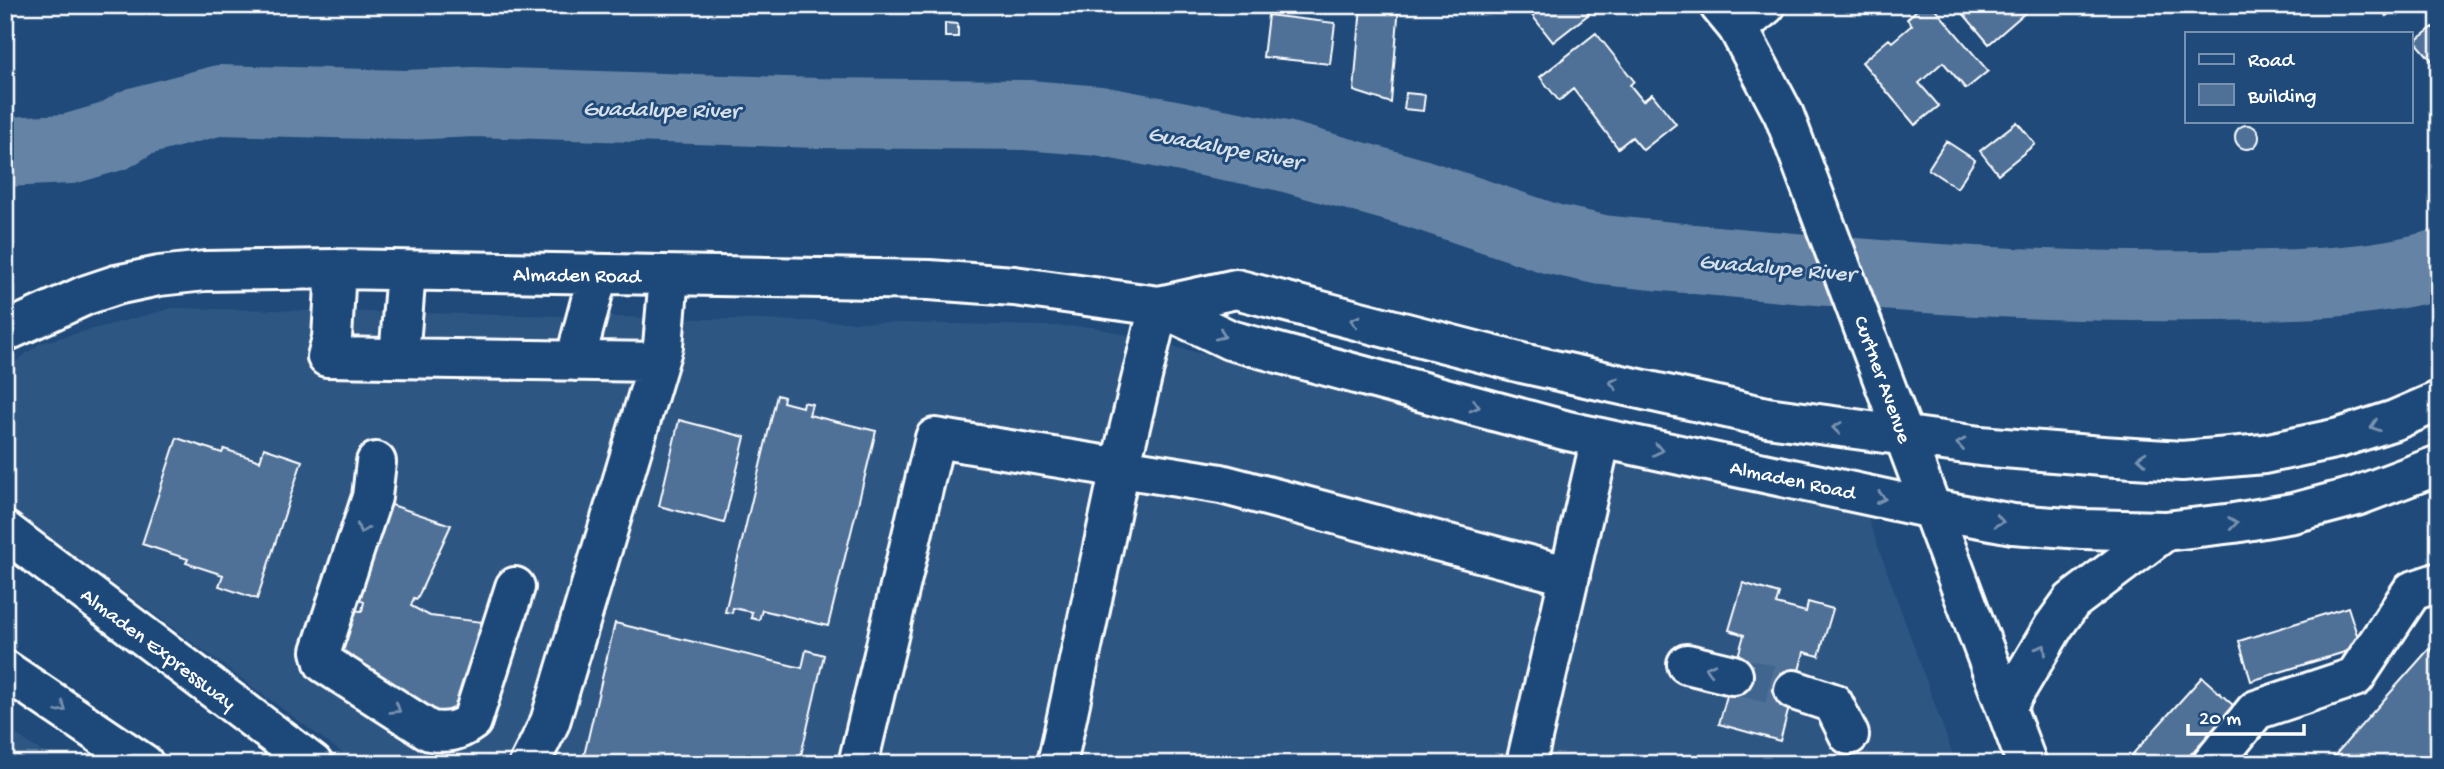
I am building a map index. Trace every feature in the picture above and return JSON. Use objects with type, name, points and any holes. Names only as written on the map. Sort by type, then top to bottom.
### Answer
[{"type":"street","name":"Curtner Avenue","points":[[1741,13],[1819,205],[2027,764]]},
{"type":"street","name":"Almaden Road","points":[[5,332],[86,295],[159,275],[205,271],[336,270],[929,280],[1013,286],[1159,306],[1230,340],[1601,438],[2013,524],[2165,531],[2234,523],[2293,513],[2357,496],[2439,465]]},
{"type":"street","points":[[336,270],[332,338],[327,357],[658,362]]},
{"type":"street","points":[[399,358],[406,271]]},
{"type":"street","points":[[575,361],[598,274]]},
{"type":"street","points":[[529,764],[550,722],[663,346],[669,276]]},
{"type":"street","name":"Almaden Road","points":[[1159,306],[1236,289],[1521,363],[1754,414],[1822,426],[1980,446],[2102,456],[2182,461],[2264,454],[2339,439],[2439,401]]},
{"type":"street","points":[[1056,764],[1120,468],[1159,306]]},
{"type":"street","points":[[858,764],[935,438],[1221,484],[1570,576]]},
{"type":"street","points":[[1528,763],[1601,438]]},
{"type":"street","points":[[376,462],[372,498],[321,652],[324,663],[430,731],[447,733],[459,730],[472,721],[515,587]]},
{"type":"street","name":"Almaden Expressway","points":[[5,531],[313,764]]},
{"type":"street","points":[[2006,707],[2072,601],[2165,531]]},
{"type":"street","points":[[2212,764],[2256,710],[2355,677],[2412,591],[2439,582]]},
{"type":"street","points":[[1688,664],[1733,675]]},
{"type":"street","points":[[5,670],[144,764]]},
{"type":"street","points":[[1794,690],[1833,703],[1849,735]]},
{"type":"shaded area","points":[[173,308],[1094,327],[1868,518],[1956,764],[357,764],[5,504],[5,370],[40,343]]},
{"type":"shaded area","points":[[5,727],[51,758],[50,764],[5,764]]},
{"type":"building","points":[[1361,5],[1399,5],[1391,103],[1354,91]]},
{"type":"building","points":[[1524,5],[1582,5],[1589,14],[1553,42]]},
{"type":"building","points":[[1922,5],[1932,5],[1988,71],[1966,89],[1943,62],[1919,83],[1939,106],[1915,125],[1862,62],[1889,39],[1892,42],[1912,25],[1907,19]]},
{"type":"building","points":[[1956,5],[2034,5],[1989,44]]},
{"type":"building","points":[[2378,5],[2401,5],[2386,16]]},
{"type":"building","points":[[1268,15],[1335,23],[1330,64],[1263,57]]},
{"type":"building","points":[[945,23],[958,24],[958,37],[945,37]]},
{"type":"building","points":[[2433,27],[2439,34],[2439,57],[2433,62],[2415,41]]},
{"type":"building","points":[[1596,33],[1634,81],[1630,85],[1643,101],[1652,94],[1676,124],[1643,150],[1632,137],[1618,148],[1573,89],[1559,101],[1540,77]]},
{"type":"building","points":[[1406,93],[1425,95],[1423,111],[1404,109]]},
{"type":"building","points":[[2017,122],[2035,144],[1998,174],[1980,151]]},
{"type":"building","points":[[2242,125],[2252,125],[2259,132],[2259,142],[2252,149],[2242,149],[2235,142],[2235,132]]},
{"type":"building","points":[[1946,141],[1975,160],[1957,188],[1928,169]]},
{"type":"building","points":[[777,395],[784,397],[783,402],[802,407],[803,402],[812,404],[809,415],[876,431],[828,626],[762,610],[759,620],[751,618],[752,612],[733,608],[732,613],[725,612]]},
{"type":"building","points":[[679,420],[745,437],[724,523],[659,506]]},
{"type":"building","points":[[177,438],[222,453],[224,449],[260,461],[264,448],[302,461],[257,599],[219,586],[223,575],[186,563],[188,559],[142,544]]},
{"type":"building","points":[[380,501],[451,525],[417,599],[414,598],[411,606],[430,616],[483,622],[477,638],[482,641],[477,654],[473,653],[461,689],[466,692],[461,704],[456,704],[450,721],[433,710],[393,700],[335,650],[349,610],[362,611],[364,602],[352,596]]},
{"type":"building","points":[[1743,583],[1779,594],[1776,604],[1806,612],[1808,602],[1833,609],[1819,656],[1804,652],[1780,741],[1719,724],[1744,635],[1729,630]]},
{"type":"building","points":[[2348,607],[2361,647],[2251,681],[2239,641]]},
{"type":"building","points":[[615,623],[802,668],[806,650],[824,655],[799,764],[582,764]]},
{"type":"building","points":[[2429,649],[2435,654],[2439,649],[2439,755],[2431,764],[2327,764]]},
{"type":"building","points":[[2202,677],[2234,706],[2182,764],[2137,764],[2130,757]]},
{"type":"waterway","name":"Guadalupe River","points":[[5,152],[69,149],[114,136],[137,122],[220,100],[406,105],[474,102],[818,113],[1027,115],[1099,121],[1284,156],[1416,193],[1552,239],[1602,250],[1904,277],[2130,286],[2264,285],[2354,280],[2439,264]]},
{"type":"tunnel","points":[[1733,675],[1794,690]]}]
